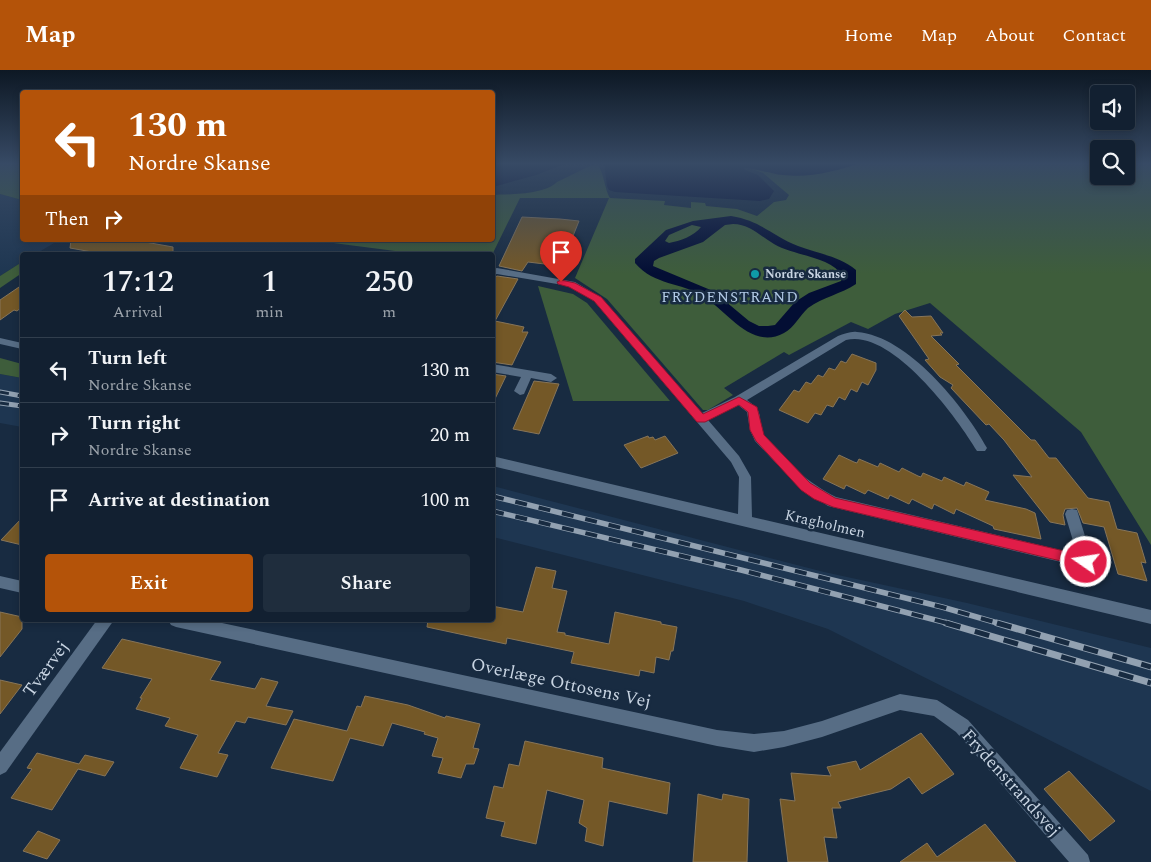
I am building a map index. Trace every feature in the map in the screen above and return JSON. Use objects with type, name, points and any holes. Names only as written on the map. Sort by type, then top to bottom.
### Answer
[{"type":"street","points":[[495,271],[572,284],[598,299],[736,459],[745,477],[745,521]]},
{"type":"street","points":[[701,419],[739,400],[842,338],[856,335],[882,344],[913,364],[972,432],[981,448]]},
{"type":"street","points":[[0,341],[20,346]]},
{"type":"street","points":[[495,368],[552,378]]},
{"type":"street","points":[[520,391],[528,374]]},
{"type":"street","points":[[739,400],[754,410],[756,430],[759,438],[806,487],[818,496],[833,502],[1086,562],[1072,514]]},
{"type":"street","name":"Kragholmen","points":[[495,462],[1151,617]]},
{"type":"street","points":[[0,582],[20,587]]},
{"type":"street","name":"Tværvej","points":[[0,766],[105,622]]},
{"type":"street","name":"Overlæge Ottosens Vej","points":[[185,622],[717,738],[754,743],[784,739],[822,729],[900,702],[936,708]]},
{"type":"street","name":"Frydenstrandsvej","points":[[936,708],[962,726],[1081,862]]},
{"type":"shaded area","points":[[0,200],[20,200],[20,242],[56,242],[39,252],[20,252],[20,263],[0,276]]},
{"type":"shaded area","points":[[731,216],[751,221],[789,242],[836,258],[849,265],[856,270],[856,284],[808,308],[791,328],[784,333],[772,337],[761,337],[740,327],[703,296],[651,276],[635,263],[635,259],[666,230],[693,221]],"holes":[[[733,224],[750,228],[782,248],[830,264],[843,276],[841,281],[809,293],[795,302],[775,325],[759,326],[749,321],[713,291],[653,266],[654,261],[659,258],[703,242],[725,225]],[[692,225],[701,227],[695,233],[682,239],[669,243],[665,241],[669,235]]]},
{"type":"shaded area","points":[[0,374],[20,378],[20,427],[0,423]]},
{"type":"shaded area","points":[[495,487],[824,572],[967,603],[1151,648],[1151,791],[828,629],[744,601],[495,538]]},
{"type":"green space","points":[[495,200],[519,200],[493,252],[403,252],[325,242],[495,242]]},
{"type":"green space","points":[[608,200],[665,201],[664,205],[691,208],[691,202],[705,203],[706,206],[737,209],[757,216],[774,202],[786,200],[1151,200],[1151,545],[1081,432],[930,303],[895,314],[868,329],[851,322],[789,355],[784,352],[724,388],[733,395],[708,410],[703,410],[607,299],[575,278]]},
{"type":"green space","points":[[20,263],[20,274],[0,288],[0,276]]},
{"type":"green space","points":[[538,286],[573,294],[587,303],[670,401],[573,401]]},
{"type":"green space","points":[[0,358],[20,363],[20,378],[0,374]]},
{"type":"building","points":[[522,217],[579,221],[571,241],[563,240],[553,265],[528,262],[522,271],[499,266]]},
{"type":"building","points":[[71,242],[145,242],[173,247],[173,252],[92,252],[70,248]]},
{"type":"building","points":[[495,277],[518,279],[495,321]]},
{"type":"building","points":[[20,286],[20,309],[17,311],[14,310],[0,320],[0,300]]},
{"type":"building","points":[[905,310],[912,317],[931,316],[943,333],[940,333],[942,335],[931,336],[959,364],[956,365],[1031,440],[1035,440],[1049,458],[1056,458],[1088,498],[1109,502],[1117,529],[1137,533],[1146,563],[1141,562],[1147,581],[1118,574],[1104,527],[1083,523],[1077,508],[1065,509],[1063,515],[1065,525],[1050,522],[1013,475],[1032,477],[1004,440],[989,424],[986,425],[951,388],[953,385],[940,377],[925,360],[929,359],[899,316]]},
{"type":"building","points":[[495,321],[524,327],[522,332],[528,332],[512,365],[495,362]]},
{"type":"building","points":[[852,354],[876,363],[876,370],[868,385],[862,382],[857,392],[851,389],[845,400],[839,397],[833,407],[827,405],[821,415],[815,413],[808,423],[779,410],[794,390],[799,392],[806,382],[811,384],[818,375],[823,377],[829,368],[835,370],[841,361],[846,363]]},
{"type":"building","points":[[495,374],[506,376],[495,399]]},
{"type":"building","points":[[534,381],[559,384],[539,434],[513,429]]},
{"type":"building","points":[[648,436],[649,438],[653,437],[655,440],[665,436],[678,453],[641,468],[624,445]]},
{"type":"building","points":[[839,455],[857,463],[859,459],[878,467],[880,463],[899,472],[902,468],[921,477],[923,473],[942,481],[944,477],[964,486],[966,482],[989,492],[985,500],[1026,509],[1035,513],[1041,539],[994,529],[993,526],[956,509],[954,514],[934,504],[932,509],[912,499],[909,504],[890,495],[888,499],[868,490],[865,494],[846,485],[844,489],[823,479]]},
{"type":"building","points":[[20,520],[20,545],[1,540]]},
{"type":"building","points":[[536,567],[556,571],[552,588],[567,591],[557,632],[609,644],[615,612],[677,627],[673,651],[671,651],[669,660],[656,657],[654,673],[640,670],[639,676],[571,663],[574,652],[507,638],[506,644],[427,627],[428,622],[495,622],[495,607],[523,612]]},
{"type":"building","points":[[0,612],[20,617],[22,629],[0,657]]},
{"type":"building","points":[[122,639],[221,662],[210,680],[255,689],[261,678],[278,682],[266,706],[293,711],[286,725],[248,717],[245,723],[236,721],[218,753],[228,755],[217,777],[180,768],[198,735],[165,726],[170,718],[136,709],[142,698],[140,698],[152,679],[102,668]]},
{"type":"building","points":[[0,680],[22,685],[0,714]]},
{"type":"building","points":[[365,696],[408,705],[445,718],[446,716],[480,724],[473,748],[479,749],[474,764],[466,764],[461,778],[438,773],[443,758],[432,756],[438,738],[424,734],[425,732],[392,723],[383,746],[350,738],[333,781],[271,768],[294,719],[347,731],[357,706],[361,707]]},
{"type":"building","points":[[921,733],[954,774],[922,794],[909,777],[891,789],[838,802],[841,808],[832,808],[837,838],[824,837],[828,862],[788,862],[780,799],[795,801],[791,773],[831,776],[827,767],[856,761],[860,770]]},
{"type":"building","points":[[525,741],[603,758],[602,768],[670,783],[667,814],[609,801],[603,846],[585,841],[587,828],[579,823],[584,800],[547,790],[536,844],[501,836],[505,822],[486,818],[494,786],[503,788],[509,764],[519,766]]},
{"type":"building","points":[[37,753],[79,764],[85,755],[114,762],[105,776],[78,769],[52,810],[11,798],[32,769],[27,768]]},
{"type":"building","points":[[1069,771],[1115,821],[1090,841],[1044,789]]},
{"type":"building","points":[[698,794],[722,800],[723,794],[749,799],[747,862],[693,862]]},
{"type":"building","points":[[985,824],[1016,862],[900,862],[927,843],[937,857]]},
{"type":"building","points":[[38,831],[60,840],[47,859],[23,851]]},
{"type":"railway","points":[[0,392],[20,396]]},
{"type":"railway","points":[[0,403],[20,406]]},
{"type":"railway","points":[[495,497],[942,607],[1001,624]]},
{"type":"railway","points":[[495,512],[741,570],[951,624]]},
{"type":"railway","points":[[946,623],[1151,683]]},
{"type":"railway","points":[[997,623],[1151,667]]},
{"type":"place","name":"Nordre Skanse","points":[[755,274]]},
{"type":"district","name":"FRYDENSTRAND","points":[[730,297]]},
{"type":"route","points":[[561,282],[572,284],[598,299],[701,419],[739,400],[754,410],[756,430],[759,438],[806,487],[818,496],[833,502],[1086,562]]}]
